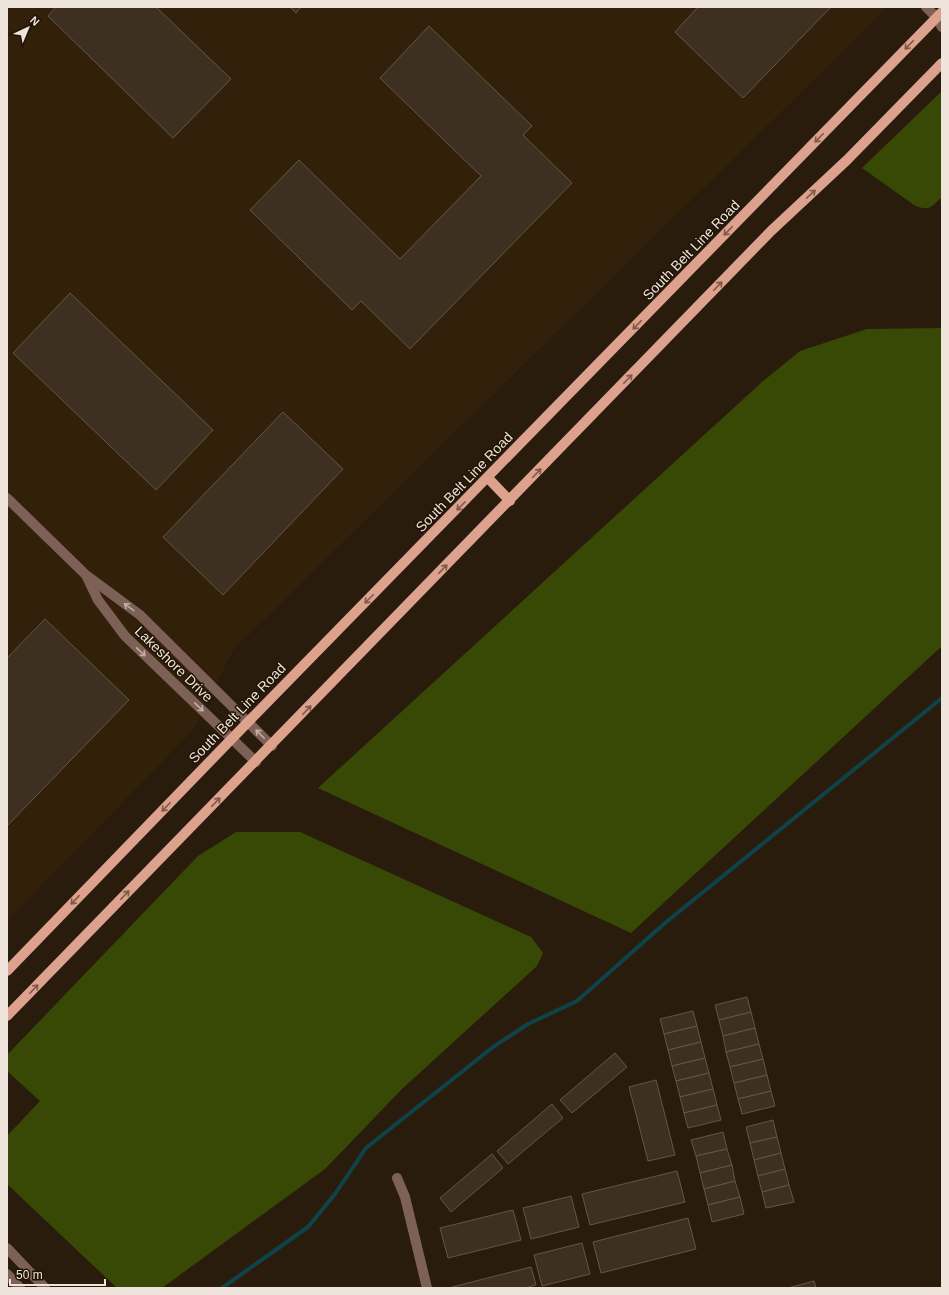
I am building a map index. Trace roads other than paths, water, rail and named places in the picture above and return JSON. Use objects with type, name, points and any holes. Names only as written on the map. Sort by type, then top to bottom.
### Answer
[{"type":"main road","name":"South Belt Line Road","points":[[7,971],[248,722],[940,17]]},
{"type":"main road","points":[[7,1016],[272,746],[771,231],[847,160],[942,63]]},
{"type":"main road","points":[[488,478],[510,500]]},
{"type":"street","points":[[926,7],[940,17],[942,27]]},
{"type":"street","name":"Lakeshore Drive","points":[[7,498],[86,576],[140,615],[272,746]]},
{"type":"street","name":"Lakeshore Drive","points":[[86,576],[98,600],[125,636],[256,762]]},
{"type":"street","points":[[397,1178],[405,1197],[427,1288]]},
{"type":"street","points":[[7,1248],[45,1288]]},
{"type":"street","points":[[7,1274],[20,1288]]},
{"type":"waterway","points":[[222,1288],[308,1227],[335,1194],[366,1148],[493,1047],[528,1024],[577,1001],[665,923],[942,698]]}]
